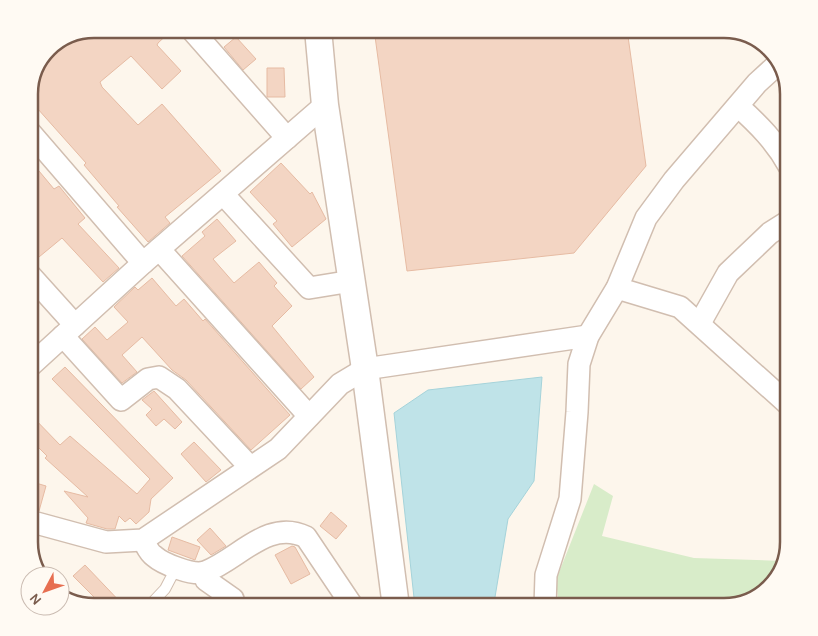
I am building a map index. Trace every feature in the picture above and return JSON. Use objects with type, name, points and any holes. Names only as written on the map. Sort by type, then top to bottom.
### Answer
[{"type":"street","points":[[198,37],[287,138]]},
{"type":"street","points":[[319,37],[325,105],[365,369],[395,598]]},
{"type":"street","points":[[545,598],[546,575],[570,499],[578,412],[579,364],[588,336],[617,288],[646,218],[674,180],[757,83],[774,67]]},
{"type":"street","points":[[38,359],[159,249],[325,105]]},
{"type":"street","points":[[738,106],[759,125],[780,151]]},
{"type":"street","points":[[38,142],[143,264]]},
{"type":"street","points":[[223,194],[309,288],[352,281]]},
{"type":"street","points":[[700,323],[728,274],[770,233],[780,227]]},
{"type":"street","points":[[159,249],[309,416]]},
{"type":"street","points":[[38,287],[121,400],[148,379],[159,377],[177,389],[250,467]]},
{"type":"street","points":[[617,288],[680,307],[780,397]]},
{"type":"street","points":[[38,523],[106,542],[143,540],[278,449],[340,384],[365,369],[588,336]]},
{"type":"street","points":[[143,540],[153,556],[176,568],[204,573],[275,533],[295,531],[306,536],[347,598]]},
{"type":"street","points":[[204,573],[206,580],[232,598]]},
{"type":"lane","points":[[156,598],[165,589],[176,568]]},
{"type":"green space","points":[[594,484],[613,496],[602,536],[694,558],[778,561],[769,577],[759,587],[742,596],[724,598],[558,598],[556,580]]},
{"type":"water","points":[[542,377],[534,481],[508,519],[495,598],[414,598],[394,413],[428,390]]},
{"type":"building","points":[[94,37],[164,37],[157,45],[181,71],[162,89],[131,56],[100,82],[102,87],[138,125],[162,104],[221,171],[165,217],[170,223],[148,242],[84,165],[86,163],[38,109],[39,79],[47,62],[62,47],[83,39]]},
{"type":"building","points":[[236,37],[256,59],[243,70],[224,47]]},
{"type":"building","points":[[375,37],[628,37],[646,166],[574,253],[407,271]]},
{"type":"building","points":[[267,68],[284,68],[285,97],[267,97]]},
{"type":"building","points":[[281,163],[310,194],[312,192],[326,219],[292,247],[273,224],[277,221],[250,192]]},
{"type":"building","points":[[38,170],[54,189],[59,186],[85,218],[78,224],[119,268],[103,282],[62,238],[39,257]]},
{"type":"building","points":[[217,219],[236,241],[213,259],[234,283],[259,262],[277,283],[274,286],[292,306],[272,326],[314,377],[301,389],[182,256],[205,236],[202,232]]},
{"type":"building","points":[[152,278],[176,306],[184,299],[203,321],[205,319],[290,415],[251,450],[186,380],[172,370],[142,337],[122,355],[137,372],[122,383],[82,339],[95,327],[107,340],[128,322],[114,307],[135,287],[138,290]]},
{"type":"building","points":[[65,367],[173,478],[151,499],[149,512],[136,524],[130,518],[125,522],[119,516],[115,529],[107,529],[86,523],[88,518],[64,491],[88,497],[45,458],[47,456],[38,447],[38,422],[60,445],[70,436],[137,494],[150,479],[52,379]]},
{"type":"building","points":[[154,391],[182,422],[175,429],[164,419],[156,426],[146,415],[152,409],[142,400]]},
{"type":"building","points":[[194,442],[221,470],[206,482],[181,454]]},
{"type":"building","points":[[38,484],[46,486],[38,511]]},
{"type":"building","points":[[331,512],[347,526],[336,539],[320,526]]},
{"type":"building","points":[[210,528],[226,546],[211,555],[197,540]]},
{"type":"building","points":[[172,537],[200,547],[195,560],[168,550]]},
{"type":"building","points":[[292,546],[295,547],[310,574],[291,584],[275,555]]},
{"type":"building","points":[[85,565],[116,598],[95,598],[73,576]]}]
